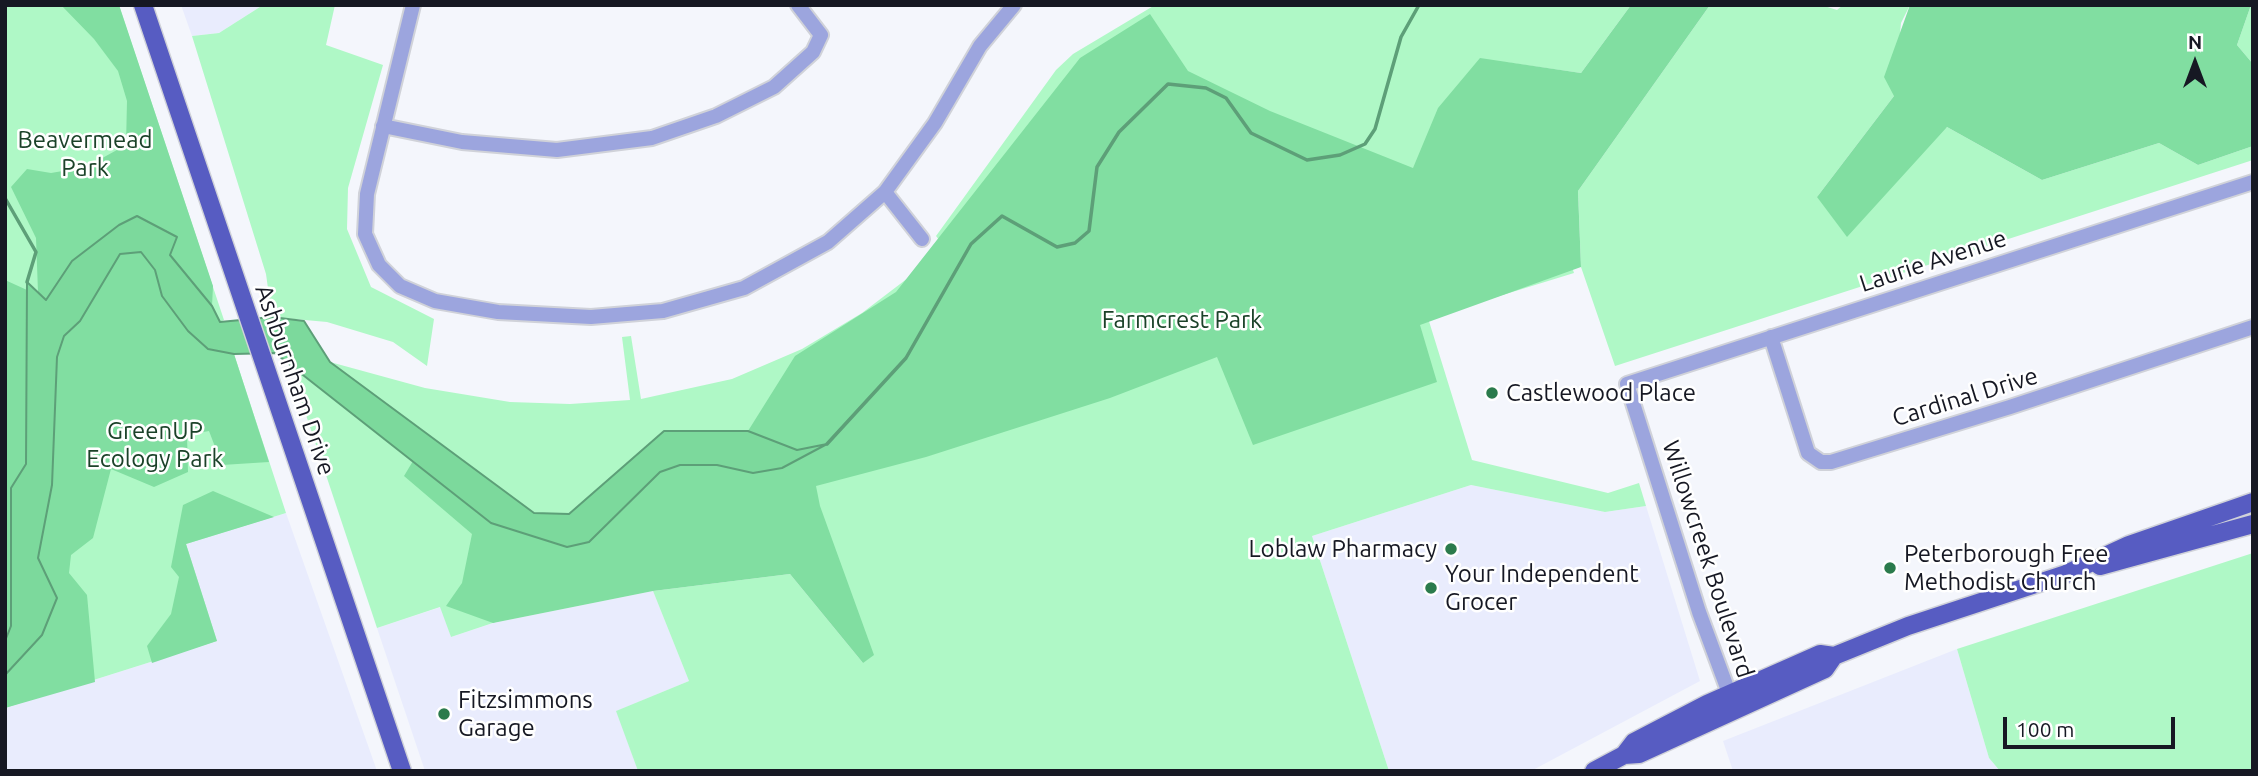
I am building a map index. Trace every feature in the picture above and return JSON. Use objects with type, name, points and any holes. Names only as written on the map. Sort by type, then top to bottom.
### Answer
[{"type":"main road","name":"Ashburnham Drive","points":[[143,5],[259,356],[402,771]]},
{"type":"main road","points":[[2066,574],[2129,545],[2253,502]]},
{"type":"main road","points":[[2208,538],[2253,518]]},
{"type":"main road","points":[[1594,771],[1624,755],[1639,754],[1732,701],[1825,669],[1834,656],[1908,626],[2066,574],[2130,560],[2253,524]]},
{"type":"street","points":[[413,5],[367,194],[365,234],[379,265],[400,286],[435,301],[498,312],[591,317],[663,311],[744,288],[828,242],[884,192],[935,123],[980,46],[1014,5]]},
{"type":"street","points":[[383,126],[462,142],[557,150],[652,138],[716,116],[774,87],[813,52],[821,35],[798,5]]},
{"type":"street","name":"Laurie Avenue","points":[[1627,384],[2253,182]]},
{"type":"street","points":[[884,192],[922,239]]},
{"type":"street","name":"Cardinal Drive","points":[[1770,337],[1808,453],[1821,462],[1831,462],[2011,407],[2253,327]]},
{"type":"street","name":"Willowcreek Boulevard","points":[[1627,384],[1699,612],[1732,701]]},
{"type":"shaded area","points":[[181,5],[263,5],[219,33],[192,36]]},
{"type":"shaded area","points":[[137,216],[177,237],[170,255],[212,306],[220,322],[272,317],[304,321],[330,362],[534,513],[569,514],[664,431],[748,431],[797,450],[827,444],[782,468],[753,473],[717,465],[680,465],[660,472],[589,542],[567,547],[491,523],[275,353],[234,354],[208,349],[188,331],[162,296],[155,270],[141,252],[120,254],[80,321],[64,336],[57,357],[52,485],[38,558],[57,598],[42,635],[5,675],[5,641],[11,626],[11,488],[26,464],[27,282],[46,300],[72,261],[119,225]]},
{"type":"shaded area","points":[[1471,485],[1605,512],[1646,506],[1700,681],[1531,771],[1389,771],[1312,536]]},
{"type":"shaded area","points":[[286,513],[377,771],[5,771],[5,708],[217,641],[185,544]]},
{"type":"shaded area","points":[[653,591],[689,681],[617,711],[638,771],[425,771],[377,628],[441,607],[451,637],[493,623]]},
{"type":"shaded area","points":[[1957,649],[1989,758],[2000,771],[1733,771],[1723,741]]},
{"type":"green space","name":"Beavermead Park","points":[[5,5],[119,5],[224,320],[220,322],[212,306],[46,300],[27,283],[5,641]]},
{"type":"green space","points":[[61,5],[119,5],[213,286],[212,306],[170,255],[96,245],[72,261],[46,300],[38,292],[36,238],[11,187],[27,169],[51,173],[86,167],[126,145],[127,101],[118,71],[94,39]]},
{"type":"green space","points":[[263,5],[335,5],[326,45],[383,65],[348,188],[347,229],[371,287],[434,319],[427,366],[393,342],[327,322],[272,317],[266,274],[192,36],[219,33]]},
{"type":"green space","name":"Farmcrest Park","points":[[1155,5],[1631,5],[1581,73],[1504,62],[1574,273],[1428,318],[1472,460],[1608,493],[1639,483],[1646,506],[1605,512],[1471,485],[1312,536],[1389,771],[638,771],[616,711],[689,681],[653,591],[790,574],[863,663],[818,514],[451,637],[440,607],[377,628],[295,382],[302,374],[330,362],[425,388],[510,402],[570,404],[630,400],[622,337],[631,336],[641,399],[732,379],[802,349],[862,313],[946,249],[936,236],[1056,70],[1073,54]]},
{"type":"green space","points":[[1631,5],[1710,5],[1578,191],[1581,267],[1420,325],[1437,382],[1253,445],[1217,357],[1110,398],[926,457],[816,486],[820,506],[874,655],[863,663],[790,574],[653,591],[493,623],[446,606],[462,583],[472,534],[404,476],[413,461],[491,523],[589,542],[660,472],[680,465],[717,465],[753,473],[782,468],[824,445],[797,450],[748,431],[795,356],[896,292],[1080,58],[1150,14],[1188,71],[1270,111],[1413,168],[1438,108],[1480,58],[1581,73]]},
{"type":"green space","points":[[1710,5],[1821,5],[1837,10],[1843,5],[1910,5],[1901,23],[1894,96],[1817,197],[1947,127],[2042,180],[2159,143],[2198,165],[2253,146],[2253,160],[1615,366],[1581,267],[1578,191]]},
{"type":"green space","points":[[1910,5],[2251,5],[2237,45],[2253,64],[2253,146],[2198,165],[2159,143],[2042,180],[1947,127],[1847,237],[1817,197],[1894,96],[1884,77]]},
{"type":"green space","points":[[2253,5],[2253,64],[2237,45]]},
{"type":"green space","name":"GreenUP Ecology Park","points":[[141,252],[155,270],[162,296],[208,349],[234,354],[269,462],[222,465],[209,431],[187,435],[188,472],[154,487],[111,469],[93,538],[71,555],[69,573],[87,595],[95,682],[5,708],[5,675],[41,635],[57,598],[38,558],[52,485],[57,357],[64,336],[80,321],[120,254]]},
{"type":"green space","points":[[5,280],[27,290],[28,339],[26,464],[11,488],[11,626],[5,641]]},
{"type":"green space","name":"GreenUP Ecology Park","points":[[208,349],[234,354],[286,513],[186,544],[217,641],[5,708],[5,675],[41,635],[38,558]]},
{"type":"green space","points":[[213,491],[274,517],[186,544],[217,641],[152,663],[147,646],[171,614],[179,577],[171,567],[183,505]]},
{"type":"green space","points":[[2253,553],[2253,771],[2000,771],[1989,758],[1957,649]]},
{"type":"waterway","points":[[827,444],[906,358],[971,244],[1002,216],[1057,247],[1075,243],[1089,231],[1097,167],[1119,132],[1168,84],[1206,88],[1226,98],[1251,133],[1307,160],[1340,155],[1365,144],[1375,129],[1401,37],[1419,5]]},
{"type":"waterway","points":[[5,198],[36,252],[27,282]]},
{"type":"place","name":"Castlewood Place","points":[[1492,393]]},
{"type":"place","name":"Loblaw Pharmacy","points":[[1451,549]]},
{"type":"place","name":"Peterborough Free Methodist Church","points":[[1890,568]]},
{"type":"place","name":"Your Independent Grocer","points":[[1431,588]]},
{"type":"place","name":"Fitzsimmons Garage","points":[[444,714]]}]
